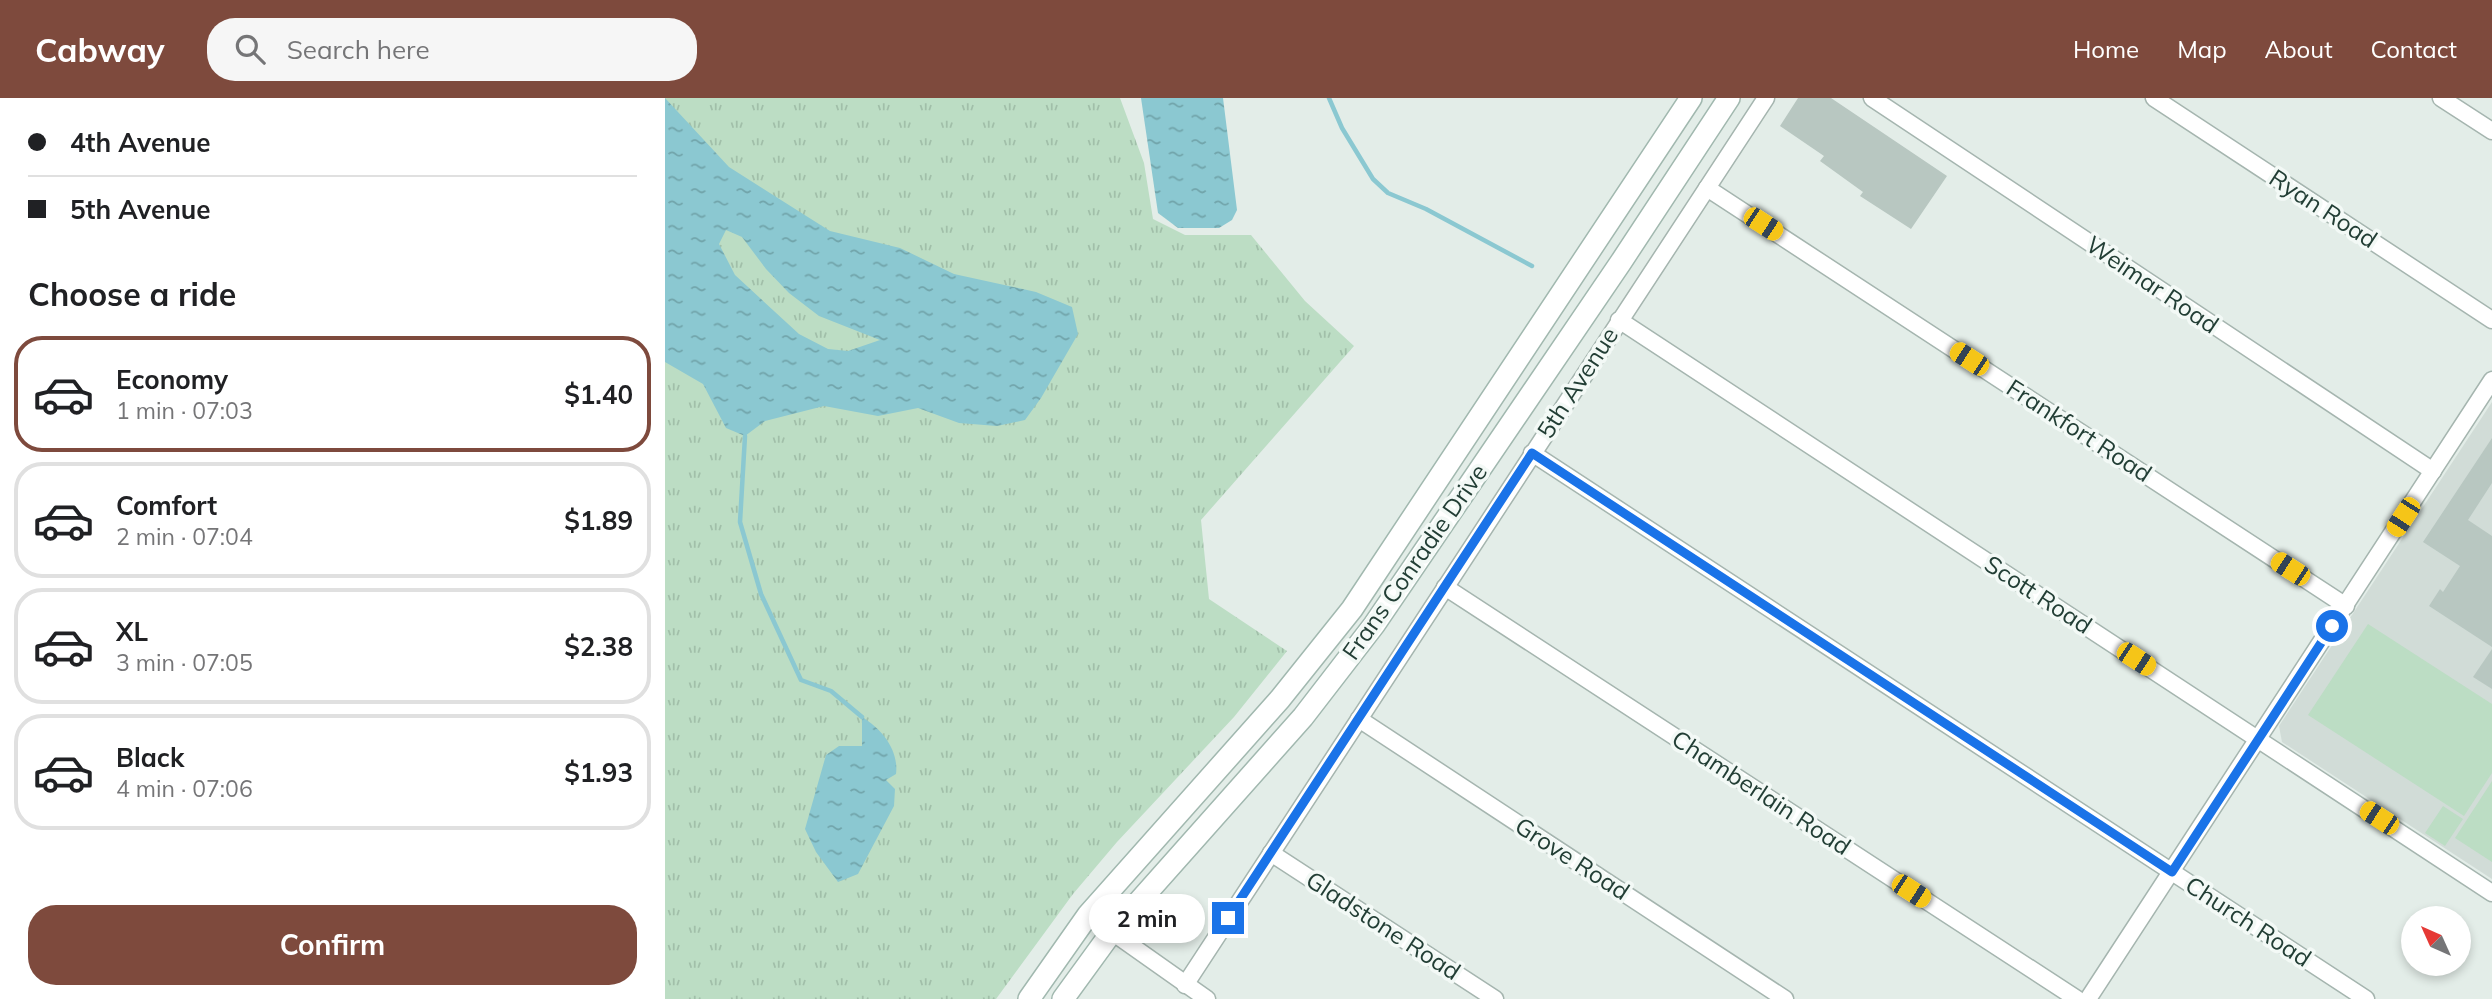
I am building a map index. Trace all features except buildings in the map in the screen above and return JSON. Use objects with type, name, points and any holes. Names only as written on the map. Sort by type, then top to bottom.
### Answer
[{"type":"main road","name":"Frans Conradie Drive","points":[[1029,999],[1088,915],[1280,699],[1352,609],[1691,98]]},
{"type":"main road","name":"Frans Conradie Drive","points":[[1063,999],[1111,933],[1303,717],[1374,625],[1729,98]]},
{"type":"street","name":"5th Avenue","points":[[1185,985],[1766,98]]},
{"type":"street","name":"Weimar Road","points":[[1872,98],[2433,471]]},
{"type":"street","name":"Ryan Road","points":[[2154,98],[2492,320]]},
{"type":"street","points":[[2441,98],[2492,131]]},
{"type":"street","name":"Frankfort Road","points":[[1707,187],[2346,606]]},
{"type":"street","name":"Scott Road","points":[[1619,320],[2492,893]]},
{"type":"street","points":[[2088,999],[2492,380]]},
{"type":"street","name":"Church Road","points":[[1532,453],[2366,999]]},
{"type":"street","name":"Chamberlain Road","points":[[1445,587],[2077,999]]},
{"type":"street","name":"Grove Road","points":[[1359,719],[1785,999]]},
{"type":"street","name":"Gladstone Road","points":[[1271,853],[1495,999]]},
{"type":"street","points":[[1088,915],[1207,999]]},
{"type":"shaded area","points":[[2492,402],[2492,879],[2282,742],[2279,726]]},
{"type":"green space","points":[[665,98],[1120,98],[1144,163],[1153,219],[1185,235],[1251,235],[1305,301],[1354,346],[1201,520],[1209,599],[1287,651],[1234,717],[1117,842],[1073,894],[996,999],[665,999]]},
{"type":"green space","points":[[2368,624],[2492,704],[2492,773],[2464,816],[2308,715]]},
{"type":"green space","points":[[2492,781],[2492,862],[2455,838]]},
{"type":"green space","points":[[2443,806],[2463,819],[2445,846],[2425,833]]},
{"type":"water","points":[[665,98],[729,167],[830,231],[900,248],[954,274],[1036,292],[1072,307],[1078,334],[1025,420],[997,426],[959,423],[918,408],[878,416],[824,406],[765,421],[745,436],[726,428],[703,384],[665,362]],"holes":[[[726,230],[742,237],[766,269],[789,293],[819,316],[880,340],[848,351],[828,349],[799,334],[735,275],[719,244]]]},
{"type":"water","points":[[1141,98],[1223,98],[1237,210],[1232,220],[1219,228],[1178,228],[1158,213]]},
{"type":"water","points":[[862,717],[888,741],[895,757],[896,774],[886,780],[895,789],[894,806],[858,874],[838,882],[816,852],[805,829],[826,755],[839,746],[862,746]]},
{"type":"waterway","points":[[1329,98],[1342,128],[1373,179],[1388,193],[1426,209],[1532,266]]},
{"type":"waterway","points":[[745,436],[740,522],[761,594],[801,680],[831,691],[862,717]]},
{"type":"route","points":[[1228,918],[1532,453],[2172,872],[2332,626]]}]
